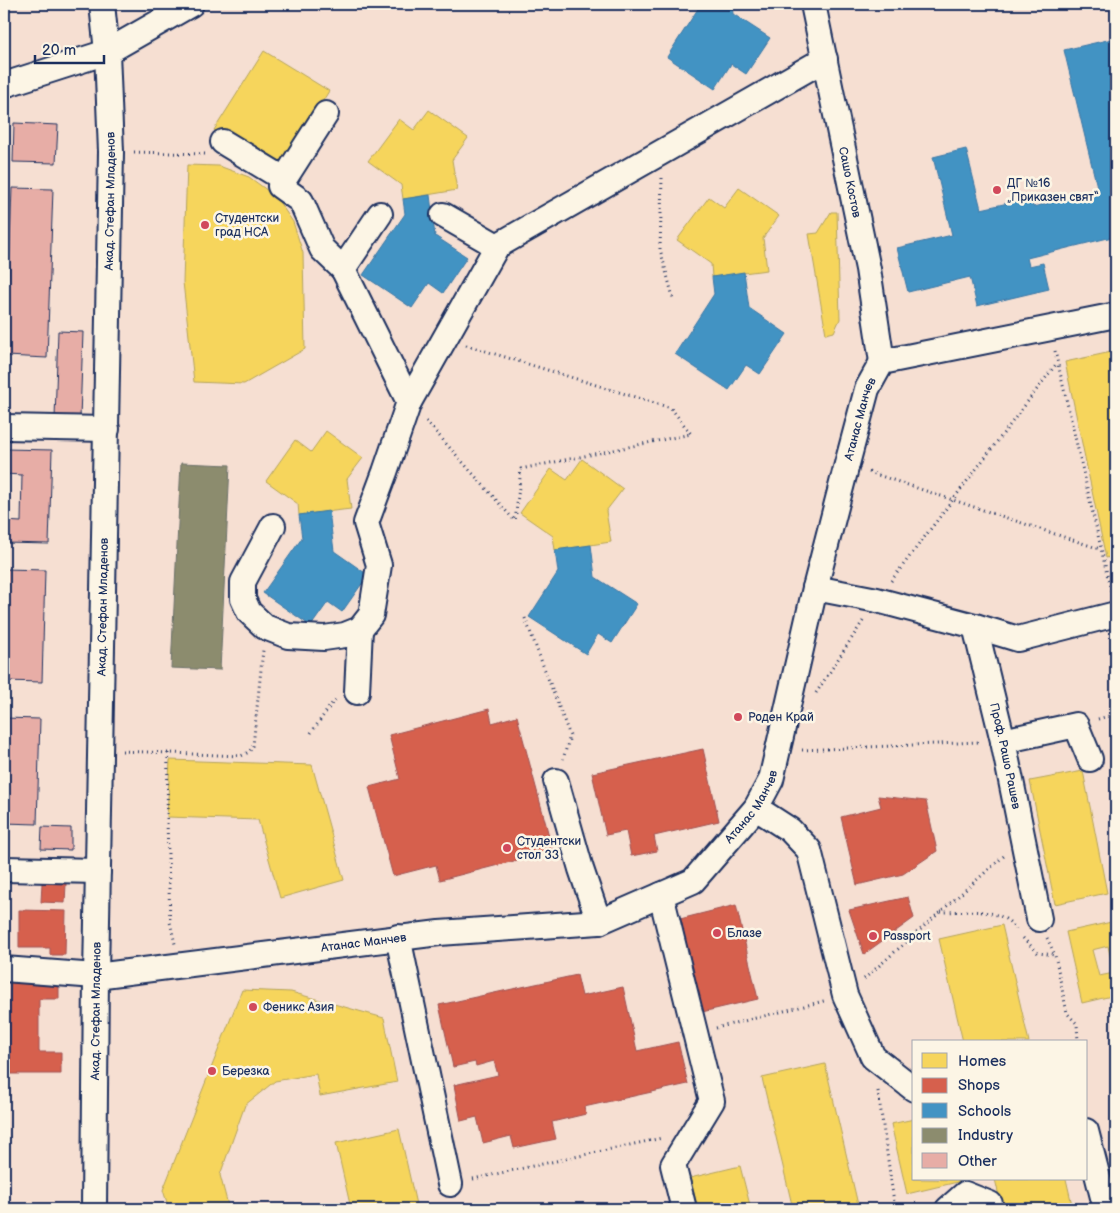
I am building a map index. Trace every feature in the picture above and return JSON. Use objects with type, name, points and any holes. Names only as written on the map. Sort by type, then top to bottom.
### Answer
[{"type":"street","name":"Акад. Стефан Младенов","points":[[94,1209],[96,976],[111,152],[107,52],[102,4]]},
{"type":"street","points":[[10,77],[107,52],[191,4]]},
{"type":"street","name":"Сашо Костов","points":[[813,4],[868,269],[882,362]]},
{"type":"street","points":[[273,526],[243,582],[243,599],[249,612],[265,627],[288,636],[324,638],[360,629],[371,615],[379,565],[366,523],[386,472],[409,402],[497,246],[825,59]]},
{"type":"street","points":[[326,114],[280,186],[301,201],[322,249],[343,269],[409,402]]},
{"type":"street","points":[[216,148],[284,179]]},
{"type":"street","points":[[343,269],[380,214]]},
{"type":"street","points":[[443,215],[497,246]]},
{"type":"street","name":"Атанас Манчев","points":[[4,969],[96,976],[398,937],[599,922],[693,881],[756,808],[771,780],[815,588],[847,464],[867,389],[882,362],[1116,315]]},
{"type":"street","points":[[4,427],[106,429]]},
{"type":"street","points":[[815,588],[876,600],[1018,639],[1116,614]]},
{"type":"street","name":"Проф. Рашо Рашев","points":[[975,626],[1003,741],[1039,919]]},
{"type":"street","points":[[357,692],[360,629]]},
{"type":"street","points":[[1003,741],[1076,725],[1090,759]]},
{"type":"street","points":[[556,781],[581,869],[599,922]]},
{"type":"street","points":[[756,808],[790,830],[809,850],[845,995],[873,1057],[912,1087]]},
{"type":"street","points":[[4,869],[98,871]]},
{"type":"street","points":[[661,895],[712,1101],[673,1165],[684,1209]]},
{"type":"street","points":[[398,937],[450,1184]]},
{"type":"street","points":[[1088,1139],[1106,1209]]},
{"type":"street","points":[[948,1209],[965,1194],[990,1204],[991,1209]]},
{"type":"path","points":[[111,152],[216,148]]},
{"type":"path","points":[[654,157],[662,174],[660,249],[674,300]]},
{"type":"path","points":[[1049,329],[1116,614]]},
{"type":"path","points":[[409,402],[515,522],[521,469],[691,434],[671,408],[444,338]]},
{"type":"path","points":[[815,695],[876,600],[1057,363]]},
{"type":"path","points":[[847,464],[1101,549]]},
{"type":"path","points":[[525,618],[570,736],[556,781]]},
{"type":"path","points":[[100,750],[241,756],[249,752],[253,746],[265,627]]},
{"type":"path","points":[[311,733],[333,702],[357,692]]},
{"type":"path","points":[[779,751],[1003,741]]},
{"type":"path","points":[[168,752],[167,821],[170,922],[181,965]]},
{"type":"path","points":[[845,995],[1023,840]]},
{"type":"path","points":[[940,912],[989,912],[1010,920],[1038,953],[1055,956]]},
{"type":"path","points":[[1039,919],[1055,956],[1068,1013],[1077,1024],[1078,1040]]},
{"type":"path","points":[[696,1033],[796,1008]]},
{"type":"path","points":[[873,1057],[895,1209]]},
{"type":"path","points":[[450,1184],[692,1132]]},
{"type":"building: Homes","points":[[264,51],[329,91],[280,170],[214,130]]},
{"type":"building: Homes","points":[[429,110],[468,138],[452,160],[457,190],[403,199],[401,185],[368,161],[399,119],[414,130]]},
{"type":"building: Homes","points":[[187,165],[219,166],[249,177],[275,196],[293,222],[303,253],[305,349],[244,384],[194,382],[183,282]]},
{"type":"building: Homes","points":[[739,188],[779,216],[763,238],[767,270],[712,277],[711,264],[677,240],[709,197],[724,208]]},
{"type":"building: Homes","points":[[831,212],[837,212],[840,319],[834,332],[826,334],[809,234],[818,233]]},
{"type":"building: Homes","points":[[1116,351],[1116,556],[1106,558],[1065,362]]},
{"type":"building: Homes","points":[[326,431],[363,458],[347,479],[351,509],[299,515],[298,504],[266,481],[295,440],[311,452]]},
{"type":"building: Homes","points":[[582,459],[623,489],[606,511],[611,542],[555,550],[553,536],[520,513],[551,469],[567,480]]},
{"type":"building: Homes","points":[[170,760],[312,765],[344,880],[280,898],[258,820],[167,817]]},
{"type":"building: Homes","points":[[1083,771],[1107,893],[1055,904],[1030,781]]},
{"type":"building: Homes","points":[[1116,921],[1116,995],[1082,1003],[1066,932]],"holes":[[[1108,946],[1114,973],[1099,976],[1092,950]]]},
{"type":"building: Homes","points":[[1002,925],[1029,1040],[963,1040],[939,939]]},
{"type":"building: Homes","points":[[242,990],[291,992],[384,1018],[397,1082],[320,1096],[316,1074],[275,1081],[245,1105],[220,1175],[229,1209],[169,1209],[163,1190]]},
{"type":"building: Homes","points":[[825,1064],[859,1209],[793,1209],[762,1078]]},
{"type":"building: Homes","points":[[912,1119],[912,1180],[966,1180],[907,1194],[891,1124]]},
{"type":"building: Homes","points":[[399,1129],[417,1209],[351,1209],[336,1143]]},
{"type":"building: Homes","points":[[740,1166],[751,1209],[698,1209],[690,1178]]},
{"type":"building: Homes","points":[[995,1180],[1066,1180],[1073,1209],[1002,1209]]},
{"type":"building: Shops","points":[[489,709],[492,723],[517,716],[553,851],[440,880],[436,865],[393,876],[369,787],[400,779],[389,735]]},
{"type":"building: Shops","points":[[703,749],[719,821],[654,836],[657,851],[631,856],[626,831],[606,835],[592,773]]},
{"type":"building: Shops","points":[[878,796],[926,801],[937,851],[903,874],[857,885],[841,817],[881,807]]},
{"type":"building: Shops","points":[[42,883],[66,884],[65,903],[41,902]]},
{"type":"building: Shops","name":"Passport","points":[[908,897],[914,918],[864,954],[849,910]]},
{"type":"building: Shops","points":[[736,905],[758,999],[702,1012],[680,919]]},
{"type":"building: Shops","points":[[19,910],[66,911],[65,955],[50,955],[50,948],[19,948]]},
{"type":"building: Shops","points":[[577,975],[582,996],[623,987],[637,1051],[678,1042],[688,1084],[584,1107],[586,1114],[552,1122],[556,1139],[514,1148],[511,1136],[483,1143],[477,1117],[461,1121],[454,1085],[498,1075],[494,1061],[476,1066],[475,1062],[453,1067],[439,1005]]},
{"type":"building: Shops","points":[[10,979],[59,979],[59,999],[39,999],[39,1052],[61,1052],[61,1074],[9,1074]]},
{"type":"building: Schools","points":[[701,4],[732,4],[733,14],[770,38],[746,74],[731,64],[715,89],[667,57]]},
{"type":"building: Schools","points":[[1116,38],[1116,59],[1111,61],[1116,84],[1116,236],[1027,258],[1029,266],[1043,263],[1049,289],[977,306],[970,277],[908,292],[897,248],[952,235],[933,157],[966,149],[981,209],[1031,198],[1033,207],[1098,191],[1064,50]]},
{"type":"building: Schools","points":[[430,195],[435,236],[467,257],[443,293],[429,283],[412,308],[363,275],[405,214],[403,199]]},
{"type":"building: Schools","points":[[744,272],[749,308],[787,334],[760,374],[746,365],[729,390],[675,354],[714,294],[712,277]]},
{"type":"building: Schools","points":[[329,511],[334,551],[368,575],[342,612],[328,602],[311,626],[263,593],[302,538],[299,515]]},
{"type":"building: Schools","points":[[591,545],[595,577],[637,604],[612,643],[598,634],[586,654],[529,617],[558,572],[555,550]]},
{"type":"building: Industry","points":[[181,463],[230,465],[220,670],[171,668]]},
{"type":"building: Other","points":[[14,123],[58,125],[56,163],[13,162]]},
{"type":"building: Other","points":[[12,188],[53,189],[47,358],[6,356]]},
{"type":"building: Other","points":[[58,331],[83,332],[80,418],[55,418]]},
{"type":"building: Other","points":[[4,449],[52,450],[49,544],[4,543],[4,521],[21,522],[22,475],[4,474]]},
{"type":"building: Other","points":[[4,569],[45,570],[42,682],[4,681]]},
{"type":"building: Other","points":[[4,718],[40,719],[37,824],[4,823]]},
{"type":"building: Other","points":[[42,827],[71,828],[71,850],[41,849]]},
{"type":"place","name":"ДГ №16 „Приказен свят“","points":[[997,190]]},
{"type":"place","name":"Студентски град НСА","points":[[205,225]]},
{"type":"place","name":"Роден Край","points":[[738,717]]},
{"type":"place","name":"Студентски стол 33","points":[[507,848]]},
{"type":"place","name":"Блазе","points":[[717,933]]},
{"type":"place","name":"Passport","points":[[873,936]]},
{"type":"place","name":"Феникс Азия","points":[[253,1007]]},
{"type":"place","name":"Березка","points":[[212,1071]]}]
